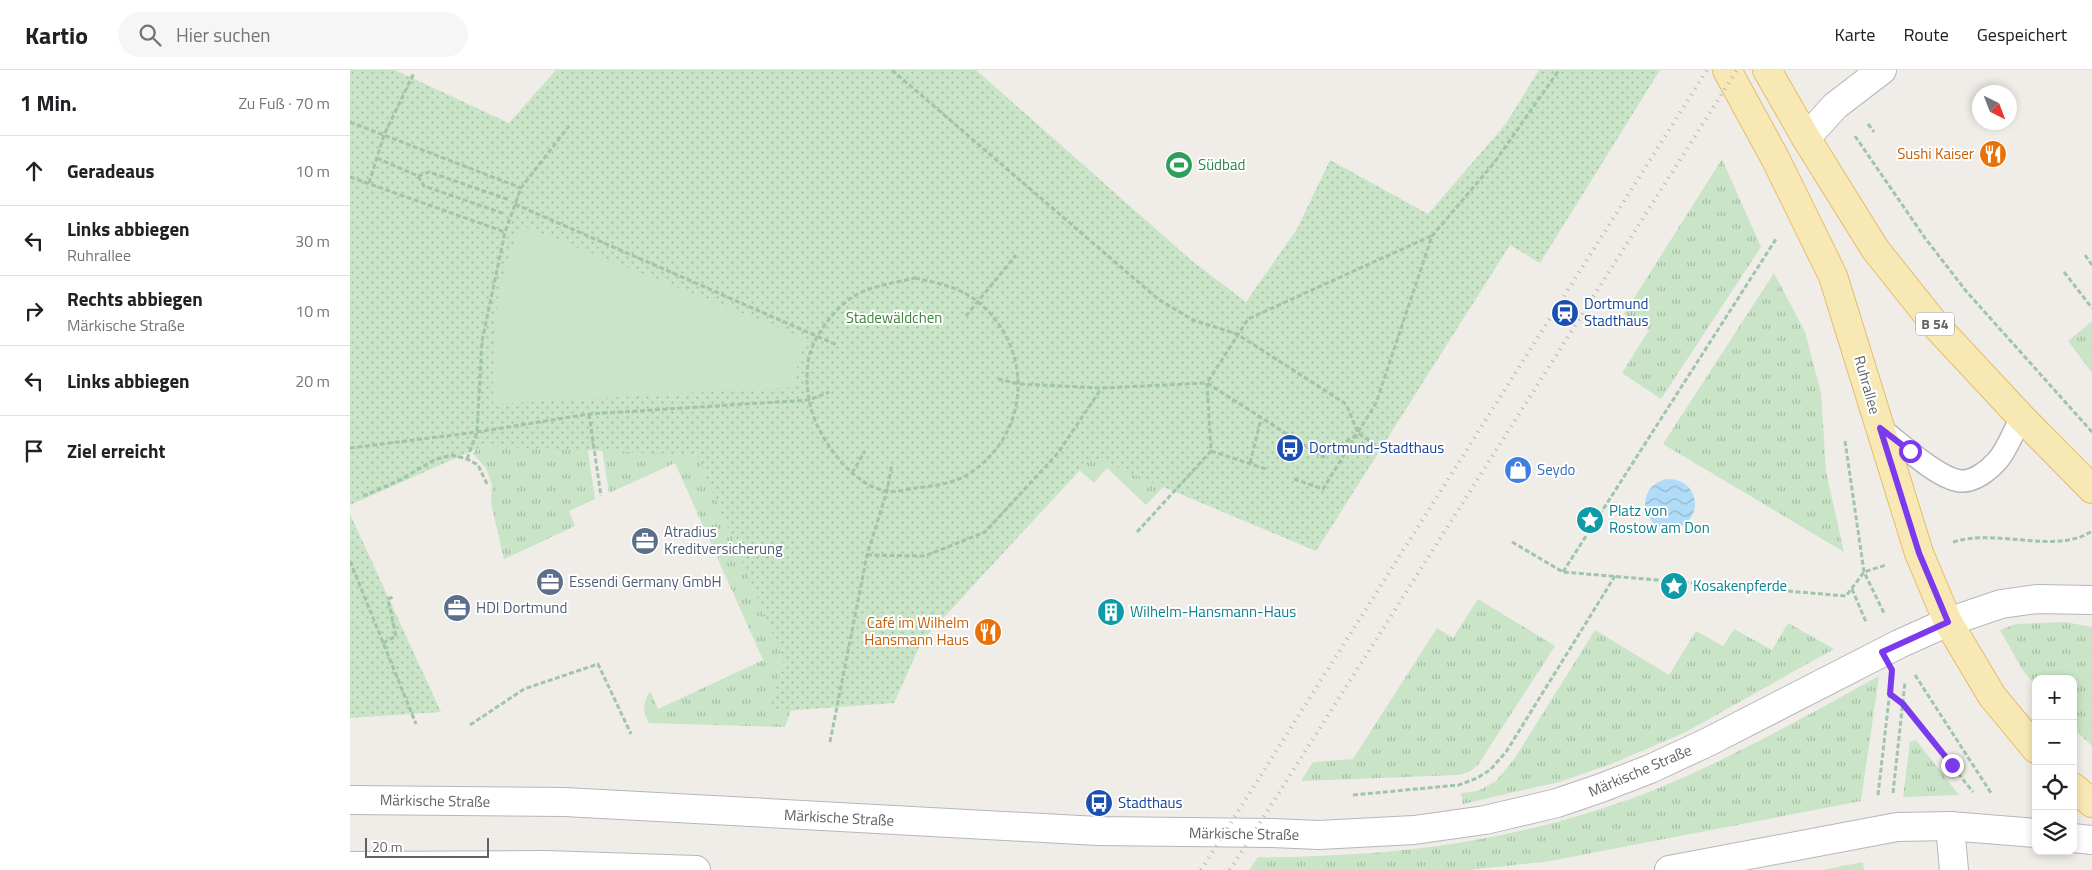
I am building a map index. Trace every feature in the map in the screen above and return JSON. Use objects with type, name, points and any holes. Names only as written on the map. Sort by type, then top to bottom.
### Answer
[{"type":"main road","name":"Ruhrallee","points":[[1727,70],[1775,158],[1833,276],[1919,553],[1948,622],[1992,696],[2032,744]]},
{"type":"main road","name":"B 54","points":[[1767,70],[1806,138],[1875,249],[1938,328],[2021,417],[2092,489]]},
{"type":"main road","points":[[1806,138],[1835,106],[1882,70]]},
{"type":"main road","name":"Märkische Straße","points":[[350,800],[565,802],[1098,831],[1319,835],[1414,830],[1485,820],[1557,803],[1601,788],[1650,769],[1708,742],[1882,652],[1948,622],[2001,604],[2037,599],[2092,600]]},
{"type":"main road","points":[[2077,790],[2092,803]]},
{"type":"main road","points":[[1950,826],[1954,870]]},
{"type":"main road","points":[[1669,870],[1878,830],[1950,826],[2032,834]]},
{"type":"main road","points":[[2077,838],[2092,840]]},
{"type":"main road","points":[[350,866],[545,865],[696,870]]},
{"type":"lane","points":[[1880,428],[1948,478],[1962,481],[1981,475],[1998,460],[2021,417]]},
{"type":"path","points":[[892,70],[1158,299],[1193,320],[1238,334],[1346,404],[1358,434],[1382,450]]},
{"type":"path","points":[[1294,479],[1323,489],[1376,403],[1432,236],[1494,163],[1559,70]]},
{"type":"path","points":[[369,183],[384,135],[414,73]]},
{"type":"path","points":[[1835,106],[1925,238],[1966,291],[2092,432]]},
{"type":"path","points":[[350,122],[521,188]]},
{"type":"path","points":[[467,459],[477,432],[482,341],[505,232],[521,188],[569,126]]},
{"type":"path","points":[[378,158],[418,176],[424,186],[505,214]]},
{"type":"path","points":[[418,176],[429,172],[510,200]]},
{"type":"path","points":[[350,177],[505,232]]},
{"type":"path","points":[[515,204],[837,344]]},
{"type":"path","points":[[1563,572],[1778,235]]},
{"type":"path","points":[[1137,532],[1211,450],[1207,383],[1248,319],[1432,236]]},
{"type":"path","points":[[2085,255],[2092,265]]},
{"type":"path","points":[[966,316],[1016,256]]},
{"type":"path","points":[[2064,272],[2092,308]]},
{"type":"path","points":[[916,278],[949,285],[978,302],[998,323],[1014,353],[1019,384],[1015,410],[1006,437],[986,461],[965,476],[940,485],[887,491],[874,486],[852,473],[831,451],[818,427],[809,400],[808,362],[818,335],[831,317],[851,298],[881,286],[916,278]]},
{"type":"path","points":[[998,380],[1019,384],[1102,388],[1207,383],[1323,457],[1358,434]]},
{"type":"path","points":[[868,555],[925,556],[985,532],[1058,453],[1102,388]]},
{"type":"path","points":[[350,448],[477,432],[589,414],[809,400],[829,392]]},
{"type":"path","points":[[589,414],[601,496]]},
{"type":"path","points":[[1250,463],[1261,419]]},
{"type":"path","points":[[1211,450],[1266,469]]},
{"type":"path","points":[[852,473],[865,451]]},
{"type":"path","points":[[363,496],[400,480],[434,460],[451,455],[467,459],[478,465],[487,484]]},
{"type":"path","points":[[830,742],[868,555],[887,491],[892,464]]},
{"type":"path","points":[[1959,540],[1993,537],[2062,542],[2084,536],[2092,530]]},
{"type":"path","points":[[1512,542],[1563,572],[1846,596],[1864,572]]},
{"type":"path","points":[[350,561],[416,724]]},
{"type":"path","points":[[1350,795],[1459,785],[1477,778],[1490,770],[1506,752],[1615,576]]},
{"type":"path","points":[[1852,588],[1892,670],[1878,798],[1878,830]]},
{"type":"path","points":[[383,643],[396,636],[388,600],[392,597]]},
{"type":"path","points":[[470,725],[524,689],[598,664],[631,734]]},
{"type":"path","points":[[1913,671],[1994,797]]},
{"type":"path","points":[[1893,796],[1906,679]]},
{"type":"path","points":[[1890,694],[1903,704],[1976,796]]},
{"type":"green space","name":"Stadewäldchen","points":[[350,70],[395,70],[509,123],[556,70],[976,70],[1192,261],[1246,302],[1297,229],[1330,160],[1428,214],[1505,125],[1539,70],[1660,70],[1540,263],[1510,245],[1316,551],[1092,457],[922,641],[894,703],[769,712],[784,660],[697,455],[483,446],[350,505]]},
{"type":"green space","points":[[1722,159],[1761,247],[1661,399],[1622,373],[1649,330],[1624,314]]},
{"type":"green space","points":[[521,225],[807,339],[798,362],[795,387],[493,404],[498,302],[507,263]]},
{"type":"green space","points":[[1774,273],[1805,332],[1821,393],[1826,472],[1844,552],[1663,444]]},
{"type":"green space","points":[[2092,323],[2092,373],[2068,341]]},
{"type":"green space","points":[[797,402],[847,545],[785,727],[649,723],[644,707],[650,691],[658,709],[763,660],[675,463],[609,493],[599,430]]},
{"type":"green space","points":[[585,431],[595,499],[569,511],[575,526],[504,559],[491,503],[492,485],[486,468],[473,454],[479,442]]},
{"type":"green space","points":[[1104,438],[1206,443],[1146,505],[1107,468],[1094,483],[1070,462]]},
{"type":"green space","points":[[350,514],[441,712],[350,718]]},
{"type":"green space","points":[[1478,599],[1555,646],[1478,765],[1469,772],[1458,775],[1301,781],[1313,762],[1353,759],[1437,628],[1453,638]]},
{"type":"green space","points":[[2065,622],[2092,627],[2092,746],[2077,732],[2077,675],[2032,675],[2032,682],[2022,669],[2000,630],[2016,624]]},
{"type":"green space","points":[[1788,623],[1834,649],[1684,733],[1611,764],[1559,782],[1463,804],[1461,793],[1478,791],[1496,781],[1515,758],[1595,630],[1669,675],[1696,631],[1723,646],[1734,629],[1772,650]]},
{"type":"green space","points":[[1879,676],[1861,801],[1550,861],[1469,870],[1249,870],[1258,857],[1338,855],[1420,848],[1502,835],[1583,815],[1661,787],[1717,762]]},
{"type":"green space","points":[[1916,740],[1959,795],[1903,797],[1910,742]]},
{"type":"green space","points":[[1863,862],[1864,870],[1823,870]]},
{"type":"water","points":[[1670,479],[1688,486],[1695,504],[1688,522],[1670,529],[1652,522],[1645,504],[1652,486]]},
{"type":"railway","points":[[1201,870],[1707,70]]},
{"type":"railway","points":[[1230,870],[1737,70]]},
{"type":"place","name":"Sushi Kaiser","points":[[1993,154]]},
{"type":"place","name":"Südbad","points":[[1179,165]]},
{"type":"place","name":"Dortmund Stadthaus","points":[[1565,313]]},
{"type":"place","name":"Dortmund-Stadthaus","points":[[1290,448]]},
{"type":"place","name":"Seydo","points":[[1518,470]]},
{"type":"place","name":"Platz von Rostow am Don","points":[[1590,520]]},
{"type":"place","name":"Atradius Kreditversicherung","points":[[645,541]]},
{"type":"place","name":"Essendi Germany GmbH","points":[[550,582]]},
{"type":"place","name":"Kosakenpferde","points":[[1674,586]]},
{"type":"place","name":"HDI Dortmund","points":[[457,608]]},
{"type":"place","name":"Wilhelm-Hansmann-Haus","points":[[1111,612]]},
{"type":"place","name":"Café im Wilhelm Hansmann Haus","points":[[988,632]]},
{"type":"place","name":"Stadthaus","points":[[1099,803]]},
{"type":"route","points":[[1910,451],[1880,428],[1919,553],[1948,622],[1882,652],[1892,670],[1890,694],[1903,704],[1952,765]]}]
